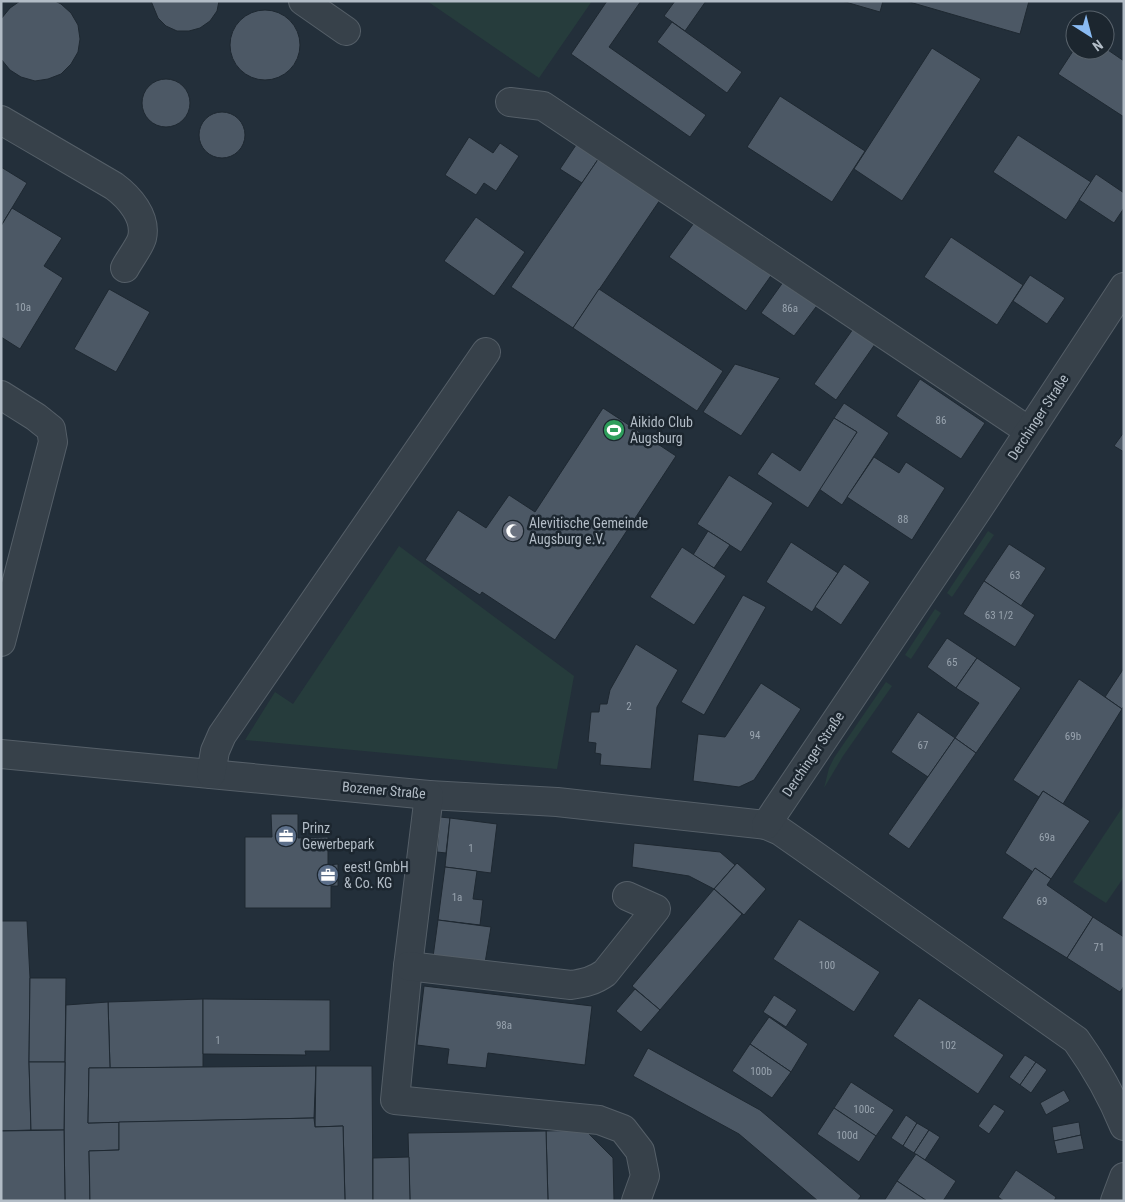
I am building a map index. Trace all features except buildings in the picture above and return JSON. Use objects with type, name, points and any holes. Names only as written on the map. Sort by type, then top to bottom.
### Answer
[{"type":"street","points":[[303,1],[346,31]]},
{"type":"street","points":[[510,102],[543,106],[1029,431]]},
{"type":"street","points":[[1,120],[114,186],[126,195],[136,208],[142,222],[142,238],[125,268]]},
{"type":"street","name":"Derchinger Straße","points":[[766,825],[1124,287]]},
{"type":"street","points":[[210,774],[215,751],[222,735],[486,352]]},
{"type":"street","points":[[1,395],[36,417],[51,430],[53,442],[1,642]]},
{"type":"street","name":"Bozener Straße","points":[[1,754],[429,795],[557,802],[766,825]]},
{"type":"street","points":[[429,795],[408,966],[395,1100],[599,1120],[623,1129],[640,1151],[645,1176],[636,1201]]},
{"type":"street","points":[[766,825],[780,831],[803,846],[1076,1040],[1097,1069],[1116,1104],[1124,1126]]},
{"type":"street","points":[[408,966],[571,985],[587,983],[596,980],[605,973],[656,910],[627,896]]},
{"type":"street","points":[[1115,1201],[1124,1177]]},
{"type":"green space","points":[[427,1],[592,1],[539,78]]},
{"type":"green space","points":[[988,531],[994,535],[952,597],[947,593]]},
{"type":"green space","points":[[399,546],[574,676],[557,769],[245,740],[275,692],[293,704]]},
{"type":"green space","points":[[935,609],[941,613],[911,659],[905,655]]},
{"type":"green space","points":[[886,682],[892,686],[843,756],[824,788],[829,768],[834,758]]},
{"type":"green space","points":[[1124,805],[1124,877],[1106,903],[1073,882]]},
{"type":"place","name":"Aikido Club Augsburg","points":[[614,430]]},
{"type":"place","name":"Alevitische Gemeinde Augsburg e.V.","points":[[513,531]]},
{"type":"place","name":"Prinz Gewerbepark","points":[[286,836]]},
{"type":"place","name":"eest! GmbH & Co. KG","points":[[328,875]]}]
